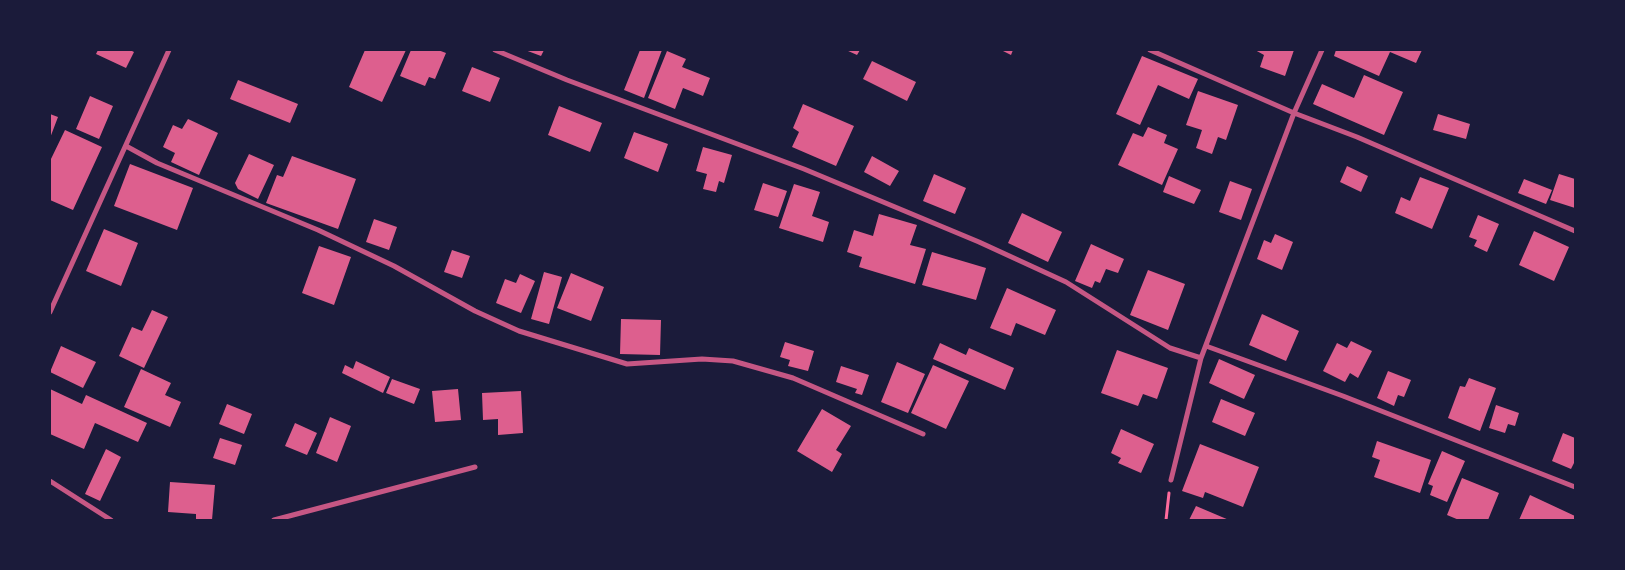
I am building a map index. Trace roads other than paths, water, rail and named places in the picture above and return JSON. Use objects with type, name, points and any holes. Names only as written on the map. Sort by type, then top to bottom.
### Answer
[{"type":"street","points":[[50,312],[169,50]]},
{"type":"street","points":[[495,50],[567,80],[804,169],[979,242],[1066,282],[1170,348],[1201,358]]},
{"type":"street","points":[[1150,50],[1294,113],[1357,137],[1575,231]]},
{"type":"street","points":[[1171,480],[1201,358],[1294,113],[1322,50]]},
{"type":"street","points":[[126,146],[158,163],[327,234],[394,266],[475,311],[519,332],[627,364],[702,358],[733,361],[793,378],[923,434]]},
{"type":"street","points":[[1206,346],[1334,392],[1575,487]]},
{"type":"street","points":[[274,520],[475,468]]},
{"type":"street","points":[[50,481],[111,520]]}]
